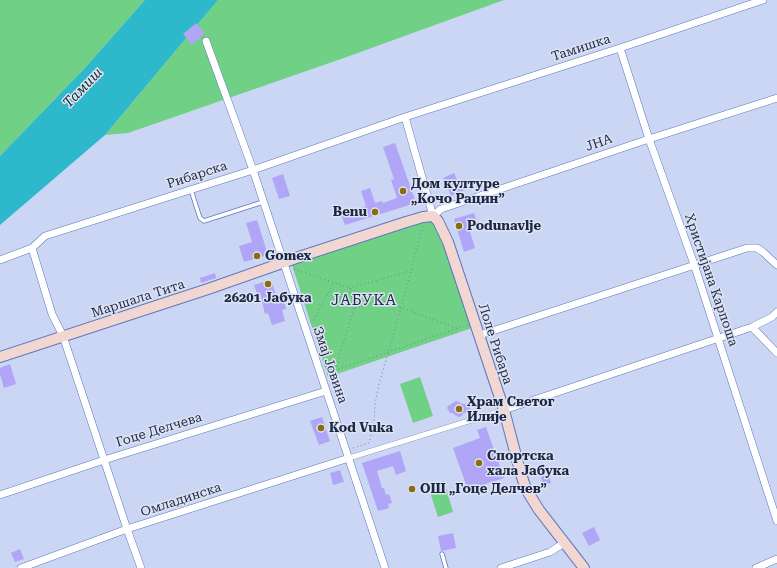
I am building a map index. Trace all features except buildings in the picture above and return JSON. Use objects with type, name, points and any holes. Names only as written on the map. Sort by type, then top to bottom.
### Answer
[{"type":"main road","name":"Маршала Тита","points":[[0,357],[208,289],[285,267],[428,217]]},
{"type":"main road","name":"Лоле Рибара","points":[[428,217],[438,221],[448,242],[456,270],[476,322],[504,410],[526,489],[539,510],[584,568]]},
{"type":"street","name":"Тамишка","points":[[404,117],[620,48],[763,0]]},
{"type":"street","name":"Змај Јовина","points":[[206,41],[263,202],[385,568]]},
{"type":"street","name":"Христијана Карпоша","points":[[620,48],[649,138],[694,264],[777,521]]},
{"type":"street","name":"ЈНА","points":[[428,217],[440,209],[649,138],[777,98]]},
{"type":"street","name":"Рибарска","points":[[0,260],[32,248],[45,236],[252,170],[404,117]]},
{"type":"street","name":"Лоле Рибара","points":[[404,117],[428,217]]},
{"type":"street","points":[[32,248],[52,314],[63,336],[141,568]]},
{"type":"street","points":[[480,335],[694,264],[747,248],[757,248],[764,252],[777,265]]},
{"type":"street","points":[[349,458],[504,410],[752,327],[772,317],[777,312]]},
{"type":"street","points":[[752,327],[777,353]]},
{"type":"street","name":"Гоце Делчева","points":[[0,495],[104,460],[326,391]]},
{"type":"street","name":"Омладинска","points":[[21,568],[127,529],[349,458]]},
{"type":"street","points":[[501,568],[550,552],[564,543]]},
{"type":"street","points":[[756,568],[777,559]]},
{"type":"lane","points":[[191,190],[200,218],[204,221],[263,202]]},
{"type":"lane","points":[[442,554],[446,568]]},
{"type":"path","points":[[346,450],[368,443],[374,424],[375,404],[379,384],[402,307],[423,226],[428,217]]},
{"type":"path","points":[[285,267],[350,288],[459,329]]},
{"type":"path","points":[[350,288],[411,271]]},
{"type":"path","points":[[304,324],[313,321],[335,283]]},
{"type":"path","points":[[335,370],[354,308],[350,288]]},
{"type":"path","points":[[354,308],[383,300]]},
{"type":"path","points":[[321,375],[476,322]]},
{"type":"green space","points":[[0,0],[145,0],[84,69],[0,156]]},
{"type":"green space","points":[[218,0],[504,0],[341,59],[128,133],[105,135]]},
{"type":"green space","points":[[424,220],[431,221],[438,226],[472,328],[328,377],[292,265]]},
{"type":"green space","points":[[420,377],[433,416],[413,423],[400,384]]},
{"type":"green space","points":[[444,481],[453,512],[438,517],[428,486]]},
{"type":"water","name":"Тамиш","points":[[145,0],[218,0],[105,135],[0,225],[0,156],[84,69]]},
{"type":"place","name":"Дом културе „Кочо Рацин”","points":[[403,191]]},
{"type":"place","name":"Benu","points":[[375,212]]},
{"type":"place","name":"Podunavlje","points":[[459,226]]},
{"type":"place","name":"Gomex","points":[[257,256]]},
{"type":"place","name":"26201 Јабука","points":[[268,284]]},
{"type":"place","name":"Храм Светог Илије","points":[[459,409]]},
{"type":"place","name":"Kod Vuka","points":[[321,428]]},
{"type":"place","name":"Спортска хала Јабука","points":[[479,463]]},
{"type":"place","name":"ОШ „Гоце Делчев”","points":[[412,489]]},
{"type":"district","name":"ЈАБУКА","points":[[364,301]]}]
